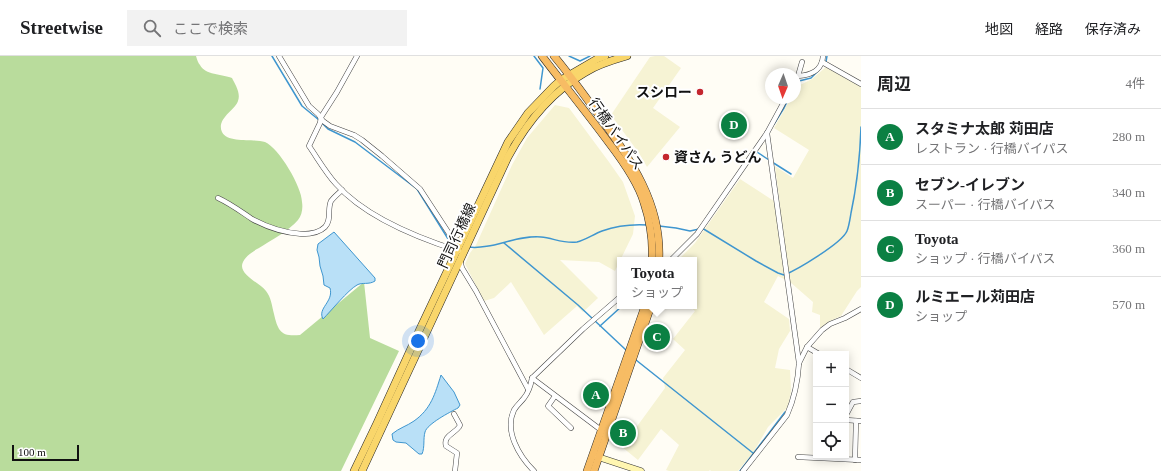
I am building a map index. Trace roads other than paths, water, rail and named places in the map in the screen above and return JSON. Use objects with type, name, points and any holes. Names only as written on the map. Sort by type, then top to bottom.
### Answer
[{"type":"highway","name":"行橋バイパス","points":[[542,56],[596,125],[631,175],[644,202],[650,230],[652,257]]},
{"type":"highway","name":"行橋バイパス","points":[[554,56],[572,77],[629,160],[644,186],[658,228],[659,257]]},
{"type":"highway","points":[[594,471],[601,430],[644,309]]},
{"type":"highway","points":[[587,471],[596,456],[650,309]]},
{"type":"main road","name":"門司行橋線","points":[[354,471],[460,252],[518,138],[540,109],[563,83],[597,59],[605,56]]},
{"type":"main road","name":"門司行橋線","points":[[572,77],[627,56]]},
{"type":"main road","name":"門司行橋線","points":[[362,471],[460,260],[460,252]]},
{"type":"main road","points":[[596,456],[641,471]]},
{"type":"street","points":[[279,56],[308,106],[330,126],[354,135],[362,140],[413,181],[420,188],[452,238],[465,242]]},
{"type":"street","points":[[357,56],[321,117],[320,123],[309,146],[336,184],[366,209],[386,221],[436,244],[460,252]]},
{"type":"street","points":[[801,76],[810,75],[815,71],[822,62],[823,56]]},
{"type":"street","points":[[800,68],[802,62]]},
{"type":"street","points":[[822,62],[861,84]]},
{"type":"street","points":[[674,257],[697,234],[767,133],[783,104]]},
{"type":"street","points":[[744,471],[787,415],[791,405],[799,362],[767,133]]},
{"type":"street","points":[[218,198],[231,204],[254,220],[263,224],[292,234],[309,234],[321,230],[326,226],[329,219],[332,200],[342,190]]},
{"type":"street","points":[[460,260],[462,268],[476,291],[528,389]]},
{"type":"street","points":[[534,471],[521,455],[512,437],[511,432],[514,411],[525,397],[532,378],[596,317],[617,300]]},
{"type":"street","points":[[799,362],[807,347],[822,330],[830,324],[861,309]]},
{"type":"street","points":[[807,347],[814,351]]},
{"type":"street","points":[[849,372],[861,378]]},
{"type":"street","points":[[532,378],[601,430]]},
{"type":"street","points":[[555,396],[548,406],[571,428]]},
{"type":"street","points":[[849,408],[852,402],[861,401]]},
{"type":"street","points":[[454,414],[460,427],[446,438],[445,445],[457,453],[455,471]]},
{"type":"street","points":[[855,460],[858,421]]},
{"type":"street","points":[[798,458],[813,458]]},
{"type":"street","points":[[848,459],[861,460]]},
{"type":"water","points":[[334,232],[375,278],[375,281],[359,284],[353,288],[323,319],[322,311],[331,293],[330,288],[324,285],[317,250],[318,244]]},
{"type":"water","points":[[441,375],[454,392],[460,405],[458,408],[439,418],[430,425],[424,435],[422,454],[419,454],[406,443],[396,442],[393,440],[392,434],[414,421],[425,411],[432,401]]},
{"type":"waterway","points":[[272,56],[302,106],[319,120]]},
{"type":"waterway","points":[[534,56],[543,68],[540,89]]},
{"type":"waterway","points":[[569,56],[580,61],[590,56]]},
{"type":"waterway","points":[[826,62],[827,56]]},
{"type":"waterway","points":[[801,80],[811,78],[817,72]]},
{"type":"waterway","points":[[774,124],[786,104]]},
{"type":"waterway","points":[[322,123],[328,129],[355,142],[417,189],[450,242],[457,244]]},
{"type":"waterway","points":[[702,228],[756,261],[784,275],[799,268],[818,256],[837,242],[848,229],[857,181],[861,127]]},
{"type":"waterway","points":[[754,156],[757,152],[769,160]]},
{"type":"waterway","points":[[772,162],[791,174]]},
{"type":"waterway","points":[[468,247],[486,246],[531,237],[577,242],[613,228],[631,225],[648,225]]},
{"type":"waterway","points":[[659,226],[690,231],[699,229]]},
{"type":"waterway","points":[[504,243],[578,305],[626,350]]},
{"type":"waterway","points":[[600,326],[619,309]]},
{"type":"waterway","points":[[636,360],[753,453]]},
{"type":"waterway","points":[[740,471],[785,412]]},
{"type":"place","name":"スシロー","points":[[700,92]]},
{"type":"place","name":"ルミエール苅田店","points":[[734,125]]},
{"type":"place","name":"資さん うどん","points":[[666,157]]},
{"type":"place","name":"Toyota","points":[[657,337]]},
{"type":"place","name":"スタミナ太郎 苅田店","points":[[596,395]]},
{"type":"place","name":"セブン-イレブン","points":[[623,433]]}]
